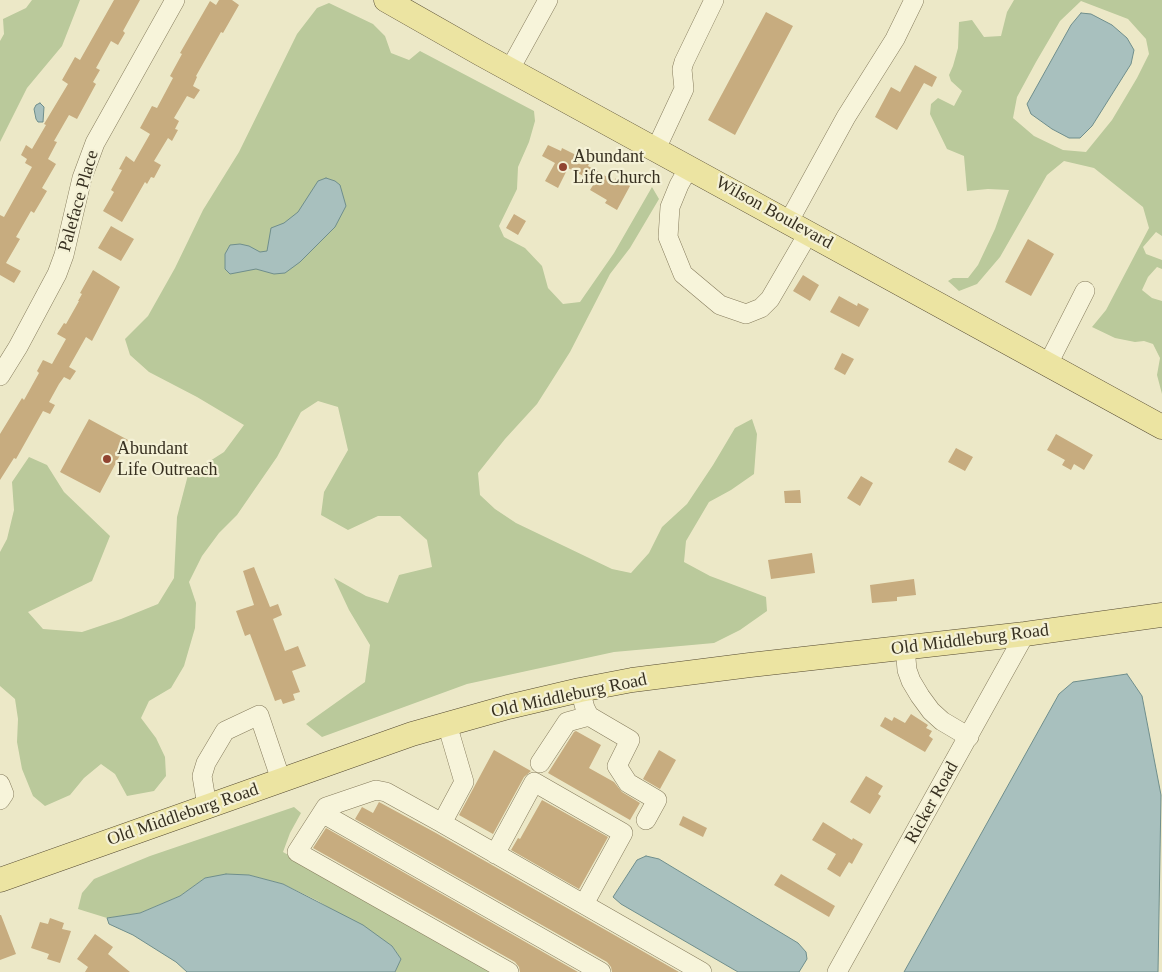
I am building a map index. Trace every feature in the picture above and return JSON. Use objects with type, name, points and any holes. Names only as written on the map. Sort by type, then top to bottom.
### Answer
[{"type":"main road","name":"Wilson Boulevard","points":[[386,0],[510,70],[1162,426]]},
{"type":"main road","name":"Old Middleburg Road","points":[[0,880],[412,734],[508,707],[580,690],[632,680],[1025,634],[1162,615]]},
{"type":"street","name":"Paleface Place","points":[[0,376],[18,347],[57,274],[64,255],[82,178],[95,143],[175,0]]},
{"type":"street","points":[[510,70],[548,0]]},
{"type":"street","points":[[656,149],[684,89],[682,68],[684,62],[714,0]]},
{"type":"street","points":[[689,167],[670,207],[668,237],[683,274],[720,305],[746,314],[761,308],[770,298],[846,117],[895,39],[914,0]]},
{"type":"street","points":[[1048,364],[1084,291]]},
{"type":"street","name":"Ricker Road","points":[[838,972],[1025,634]]},
{"type":"street","points":[[905,647],[907,670],[920,696],[931,711],[942,721],[968,737]]},
{"type":"street","points":[[580,690],[584,708],[589,716],[630,740],[617,766],[628,783],[657,800],[646,820]]},
{"type":"street","points":[[207,806],[202,776],[206,763],[225,731],[259,715],[282,780]]},
{"type":"street","points":[[540,763],[567,722],[589,716]]},
{"type":"street","points":[[442,823],[464,782],[447,724]]},
{"type":"street","points":[[495,854],[534,782],[623,833],[584,904]]},
{"type":"street","points":[[0,784],[4,794],[0,800]]},
{"type":"street","points":[[509,972],[297,852],[326,807],[362,794],[380,790],[442,823],[702,972]]},
{"type":"street","points":[[322,813],[601,972]]},
{"type":"green space","points":[[32,0],[80,0],[62,46],[27,88],[0,142],[0,41],[4,34],[3,19],[26,8]]},
{"type":"green space","points":[[1014,0],[1162,0],[1162,236],[1156,232],[1143,247],[1146,254],[1162,260],[1162,269],[1157,267],[1148,277],[1142,290],[1152,298],[1162,301],[1162,394],[1157,375],[1160,358],[1153,344],[1144,341],[1135,342],[1115,338],[1092,327],[1106,310],[1149,228],[1143,207],[1094,168],[1064,161],[1047,175],[1000,257],[977,284],[959,291],[948,281],[953,278],[968,278],[978,265],[995,229],[1009,190],[967,191],[964,156],[947,149],[930,114],[931,104],[938,98],[954,106],[962,91],[951,81],[949,75],[958,48],[959,22],[972,20],[984,37],[1001,36],[1007,12]],"holes":[[[1081,1],[1128,19],[1146,39],[1149,54],[1112,120],[1086,152],[1063,150],[1034,136],[1013,118],[1017,97],[1036,62],[1060,21]]]},
{"type":"green space","points":[[329,3],[373,24],[385,36],[391,53],[409,60],[420,51],[534,111],[535,121],[529,142],[518,167],[517,189],[499,226],[504,237],[525,248],[542,266],[548,288],[563,304],[580,302],[614,253],[652,187],[659,199],[630,248],[610,274],[570,352],[537,404],[505,439],[478,473],[480,495],[495,509],[516,523],[612,569],[631,573],[649,553],[662,527],[687,504],[735,428],[752,419],[757,434],[754,474],[709,502],[686,541],[684,562],[710,576],[766,597],[767,611],[740,630],[714,643],[614,652],[467,684],[322,737],[306,724],[365,682],[370,645],[349,610],[334,578],[366,596],[388,603],[399,575],[432,567],[427,540],[400,516],[378,516],[348,530],[321,515],[324,492],[348,450],[338,407],[318,401],[301,412],[277,457],[237,515],[219,533],[202,556],[189,582],[196,603],[195,628],[184,666],[171,688],[149,701],[141,718],[156,738],[165,757],[166,776],[154,791],[127,796],[115,774],[101,764],[84,778],[70,795],[45,806],[33,796],[22,769],[17,742],[18,719],[15,699],[0,686],[0,552],[7,539],[14,510],[12,482],[29,457],[47,465],[64,492],[110,536],[92,581],[28,612],[43,629],[82,632],[158,604],[174,578],[177,517],[188,475],[224,452],[244,425],[197,397],[149,372],[130,355],[125,339],[148,316],[175,268],[203,210],[239,152],[297,34],[317,8]]},
{"type":"green space","points":[[294,807],[301,813],[290,833],[283,852],[497,972],[395,972],[401,959],[392,946],[318,901],[283,884],[249,875],[205,878],[180,896],[140,913],[107,918],[78,909],[82,893],[94,879],[150,856]]},
{"type":"water","points":[[1081,13],[1091,14],[1112,25],[1127,38],[1134,50],[1131,64],[1092,126],[1080,138],[1069,138],[1031,114],[1027,104],[1071,25]]},
{"type":"water","points":[[40,103],[44,107],[43,122],[38,122],[34,109]]},
{"type":"water","points":[[326,178],[340,185],[346,206],[335,227],[300,262],[285,273],[274,274],[256,269],[230,274],[225,269],[225,254],[230,245],[240,244],[260,252],[267,251],[271,228],[284,223],[298,212],[318,181]]},
{"type":"water","points":[[1127,674],[1142,696],[1161,795],[1158,972],[904,972],[1059,694],[1073,682]]},
{"type":"water","points":[[646,856],[659,859],[798,943],[806,952],[807,959],[799,972],[738,972],[621,904],[613,897],[637,860]]},
{"type":"water","points":[[226,874],[249,875],[283,884],[363,925],[392,946],[401,959],[395,972],[187,972],[176,962],[133,935],[109,924],[107,918],[140,913],[180,896],[205,878]]},
{"type":"building","points":[[114,0],[140,0],[123,31],[125,33],[118,45],[111,41],[96,68],[100,70],[93,82],[96,84],[77,119],[69,115],[54,141],[57,142],[48,159],[56,164],[42,188],[47,191],[34,213],[31,211],[16,237],[20,239],[6,263],[21,271],[14,283],[0,275],[0,215],[4,217],[32,167],[25,163],[27,159],[21,155],[26,145],[32,149],[46,125],[44,124],[68,84],[62,80],[75,57],[80,60]]},
{"type":"building","points":[[219,0],[232,0],[239,5],[196,76],[193,86],[200,90],[194,99],[187,96],[174,118],[179,121],[175,129],[178,130],[172,141],[168,138],[154,161],[161,165],[154,178],[151,177],[147,184],[145,182],[122,222],[103,211],[114,192],[111,190],[122,170],[119,169],[126,156],[134,162],[150,134],[140,128],[152,106],[157,108],[173,78],[170,76],[182,54],[180,53],[210,1],[216,5]]},
{"type":"building","points":[[766,12],[793,26],[735,135],[708,120]]},
{"type":"building","points":[[915,65],[937,77],[932,87],[924,83],[897,130],[875,117],[891,87],[900,92]]},
{"type":"building","points":[[548,145],[561,151],[562,148],[590,162],[588,166],[614,181],[616,178],[630,186],[617,210],[605,203],[607,200],[590,190],[595,182],[568,168],[558,188],[545,181],[555,163],[542,156]]},
{"type":"building","points":[[514,214],[526,221],[518,235],[506,228]]},
{"type":"building","points":[[111,226],[134,239],[121,261],[98,248]]},
{"type":"building","points":[[1028,239],[1054,254],[1031,296],[1005,282]]},
{"type":"building","points":[[93,270],[120,287],[92,341],[86,337],[69,367],[76,371],[70,380],[64,377],[49,402],[55,405],[50,414],[43,411],[16,459],[14,458],[0,480],[0,434],[22,398],[24,400],[39,373],[37,371],[43,360],[52,364],[66,339],[57,334],[64,323],[66,324],[79,301],[82,294],[80,293]]},
{"type":"building","points":[[803,275],[819,285],[810,301],[793,291]]},
{"type":"building","points":[[839,296],[857,306],[858,303],[869,309],[859,327],[830,312]]},
{"type":"building","points":[[842,353],[854,359],[845,375],[834,369]]},
{"type":"building","points":[[89,419],[128,440],[100,493],[60,472]]},
{"type":"building","points":[[1056,434],[1093,455],[1084,470],[1074,464],[1071,470],[1062,465],[1065,460],[1047,450]]},
{"type":"building","points":[[956,448],[973,457],[965,471],[948,462]]},
{"type":"building","points":[[861,476],[873,483],[860,506],[847,498]]},
{"type":"building","points":[[800,490],[801,503],[785,503],[784,491]]},
{"type":"building","points":[[812,553],[815,573],[771,579],[768,560]]},
{"type":"building","points":[[254,567],[270,607],[278,604],[282,615],[273,619],[285,651],[298,646],[306,666],[292,671],[300,692],[293,694],[295,700],[283,704],[281,699],[275,701],[250,634],[245,636],[236,611],[254,605],[243,571]]},
{"type":"building","points":[[914,579],[916,595],[897,597],[897,601],[872,603],[870,585]]},
{"type":"building","points":[[911,714],[928,725],[926,728],[932,731],[929,736],[933,739],[925,752],[880,726],[885,717],[892,721],[894,717],[905,723]]},
{"type":"building","points":[[576,731],[601,745],[589,768],[614,782],[622,792],[640,803],[630,820],[548,773]]},
{"type":"building","points":[[494,750],[531,771],[524,777],[493,834],[459,815]]},
{"type":"building","points":[[659,750],[676,760],[660,789],[643,779]]},
{"type":"building","points":[[866,776],[883,786],[878,794],[881,796],[870,814],[850,802]]},
{"type":"building","points":[[542,800],[608,837],[579,889],[511,850],[518,838],[520,839]]},
{"type":"building","points":[[379,802],[679,972],[612,972],[607,962],[355,819],[362,807],[373,813]]},
{"type":"building","points":[[683,816],[707,828],[703,837],[679,825]]},
{"type":"building","points":[[823,822],[852,840],[853,838],[863,844],[852,864],[849,862],[840,877],[827,869],[836,854],[812,840]]},
{"type":"building","points":[[326,828],[578,972],[520,972],[515,962],[313,848]]},
{"type":"building","points":[[781,874],[835,906],[829,917],[774,885]]},
{"type":"building","points":[[0,915],[16,954],[0,960]]},
{"type":"building","points":[[50,918],[64,923],[62,929],[71,931],[60,963],[47,959],[49,954],[31,948],[40,922],[48,924]]},
{"type":"building","points":[[95,934],[113,947],[108,954],[130,972],[85,972],[88,967],[77,959]]},
{"type":"place","name":"Abundant Life Church","points":[[563,167]]},
{"type":"place","name":"Abundant Life Outreach","points":[[107,459]]}]
